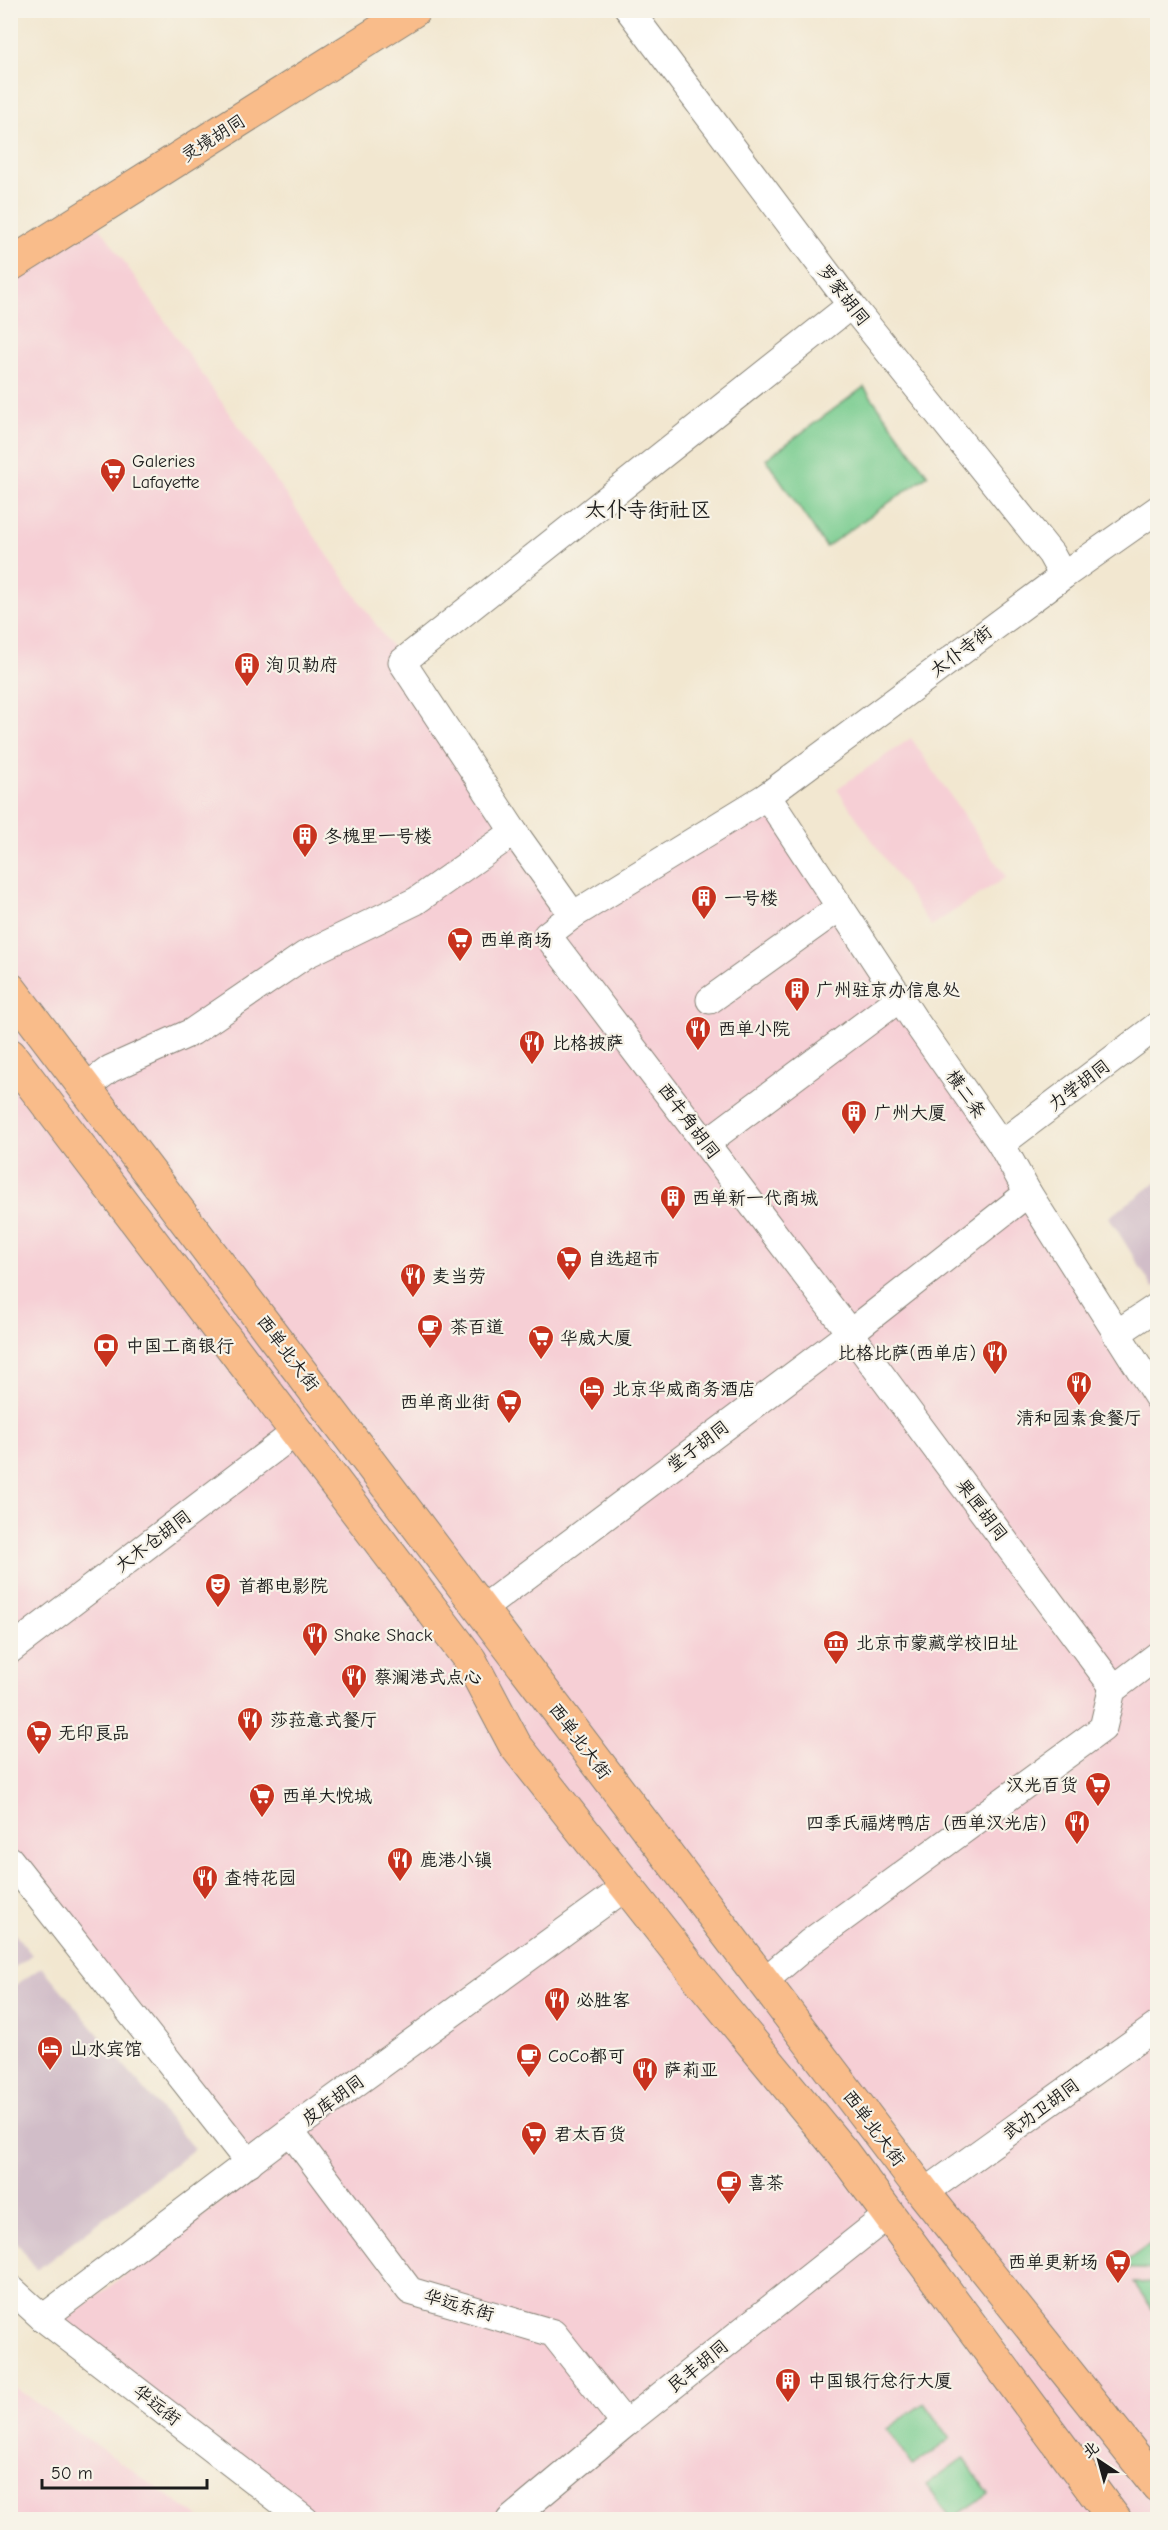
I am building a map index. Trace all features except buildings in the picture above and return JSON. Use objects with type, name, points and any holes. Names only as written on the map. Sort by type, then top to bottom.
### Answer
[{"type":"main road","name":"灵境胡同","points":[[10,265],[414,10]]},
{"type":"main road","name":"西单北大街","points":[[10,989],[924,2193],[1158,2486]]},
{"type":"main road","points":[[12,1060],[470,1660],[515,1745],[702,1982],[843,2154],[1115,2520]]},
{"type":"street","name":"罗家胡同","points":[[629,10],[851,305],[1051,554],[1063,576]]},
{"type":"street","points":[[573,915],[514,832],[402,662],[851,305]]},
{"type":"street","name":"太仆寺街","points":[[573,915],[767,796],[1063,576],[1158,509]]},
{"type":"street","name":"横二条","points":[[767,796],[900,998],[1000,1144],[1028,1193],[1158,1398]]},
{"type":"street","points":[[86,1087],[110,1069],[192,1032],[305,955],[416,901],[514,832]]},
{"type":"street","points":[[710,1000],[840,907]]},
{"type":"street","name":"西牛角胡同","points":[[573,915],[548,934],[850,1332]]},
{"type":"street","points":[[710,1140],[900,998]]},
{"type":"street","name":"力学胡同","points":[[1000,1144],[1158,1025]]},
{"type":"street","name":"堂子胡同","points":[[481,1610],[850,1332],[1028,1193]]},
{"type":"street","points":[[1116,1334],[1158,1306]]},
{"type":"street","name":"果匣胡同","points":[[850,1332],[1114,1688]]},
{"type":"street","name":"大木仓胡同","points":[[10,1650],[296,1432]]},
{"type":"street","points":[[763,1982],[809,1943],[1103,1728],[1114,1688],[1158,1654]]},
{"type":"street","points":[[10,1860],[249,2163]]},
{"type":"street","name":"皮库胡同","points":[[43,2318],[290,2131],[627,1886]]},
{"type":"street","name":"武功卫胡同","points":[[924,2193],[1158,2025]]},
{"type":"street","name":"华远东街","points":[[290,2131],[410,2291],[553,2333],[625,2424]]},
{"type":"street","name":"民丰胡同","points":[[510,2520],[625,2424],[888,2215]]},
{"type":"street","name":"华远街","points":[[10,2288],[43,2318],[305,2520]]},
{"type":"shaded area","points":[[91,214],[402,662],[580,910],[773,805],[1157,1397],[1157,2519],[305,2519],[55,2328],[258,2174],[11,1850],[10,267]]},
{"type":"shaded area","points":[[911,738],[1006,877],[931,926],[837,789]]},
{"type":"shaded area","points":[[1157,1182],[1158,1285],[1153,1288],[1109,1217]]},
{"type":"shaded area","points":[[10,1928],[32,1955],[11,1970],[10,1970]]},
{"type":"shaded area","points":[[42,1967],[194,2149],[37,2270],[11,2234],[10,1989]]},
{"type":"shaded area","points":[[11,2385],[201,2519],[11,2519]]},
{"type":"green space","points":[[864,387],[928,475],[826,547],[766,459]]},
{"type":"green space","points":[[1157,2239],[1157,2270],[1117,2268]]},
{"type":"green space","points":[[1158,2282],[1157,2316],[1134,2283]]},
{"type":"green space","points":[[924,2403],[950,2439],[913,2466],[887,2429]]},
{"type":"green space","points":[[963,2458],[989,2494],[952,2519],[926,2485]]},
{"type":"place","name":"Galeries Lafayette","points":[[113,494]]},
{"type":"place","name":"洵贝勒府","points":[[247,688]]},
{"type":"place","name":"冬槐里一号楼","points":[[305,859]]},
{"type":"place","name":"一号楼","points":[[704,921]]},
{"type":"place","name":"西单商场","points":[[460,963]]},
{"type":"place","name":"广州驻京办信息处","points":[[797,1013]]},
{"type":"place","name":"西单小院","points":[[698,1052]]},
{"type":"place","name":"比格披萨","points":[[532,1066]]},
{"type":"place","name":"广州大厦","points":[[854,1136]]},
{"type":"place","name":"西单新一代商城","points":[[673,1221]]},
{"type":"place","name":"自选超市","points":[[569,1282]]},
{"type":"place","name":"麦当劳","points":[[413,1299]]},
{"type":"place","name":"茶百道","points":[[430,1350]]},
{"type":"place","name":"华威大厦","points":[[541,1361]]},
{"type":"place","name":"中国工商银行","points":[[106,1369]]},
{"type":"place","name":"比格比萨(西单店)","points":[[995,1376]]},
{"type":"place","name":"清和园素食餐厅","points":[[1079,1407]]},
{"type":"place","name":"北京华威商务酒店","points":[[592,1412]]},
{"type":"place","name":"西单商业街","points":[[509,1425]]},
{"type":"place","name":"首都电影院","points":[[218,1609]]},
{"type":"place","name":"Shake Shack","points":[[315,1658]]},
{"type":"place","name":"北京市蒙藏学校旧址","points":[[836,1666]]},
{"type":"place","name":"蔡澜港式点心","points":[[354,1700]]},
{"type":"place","name":"莎菈意式餐厅","points":[[250,1743]]},
{"type":"place","name":"无印良品","points":[[39,1756]]},
{"type":"place","name":"汉光百货","points":[[1098,1808]]},
{"type":"place","name":"西单大悦城","points":[[262,1819]]},
{"type":"place","name":"四季氏福烤鸭店（西单汉光店）","points":[[1077,1846]]},
{"type":"place","name":"鹿港小镇","points":[[400,1883]]},
{"type":"place","name":"查特花园","points":[[205,1901]]},
{"type":"place","name":"必胜客","points":[[557,2023]]},
{"type":"place","name":"山水宾馆","points":[[50,2072]]},
{"type":"place","name":"CoCo都可","points":[[529,2079]]},
{"type":"place","name":"萨莉亚","points":[[645,2093]]},
{"type":"place","name":"君太百货","points":[[534,2157]]},
{"type":"place","name":"喜茶","points":[[729,2206]]},
{"type":"place","name":"西单更新场","points":[[1118,2285]]},
{"type":"place","name":"中国银行总行大厦","points":[[788,2404]]},
{"type":"district","name":"太仆寺街社区","points":[[648,510]]}]
